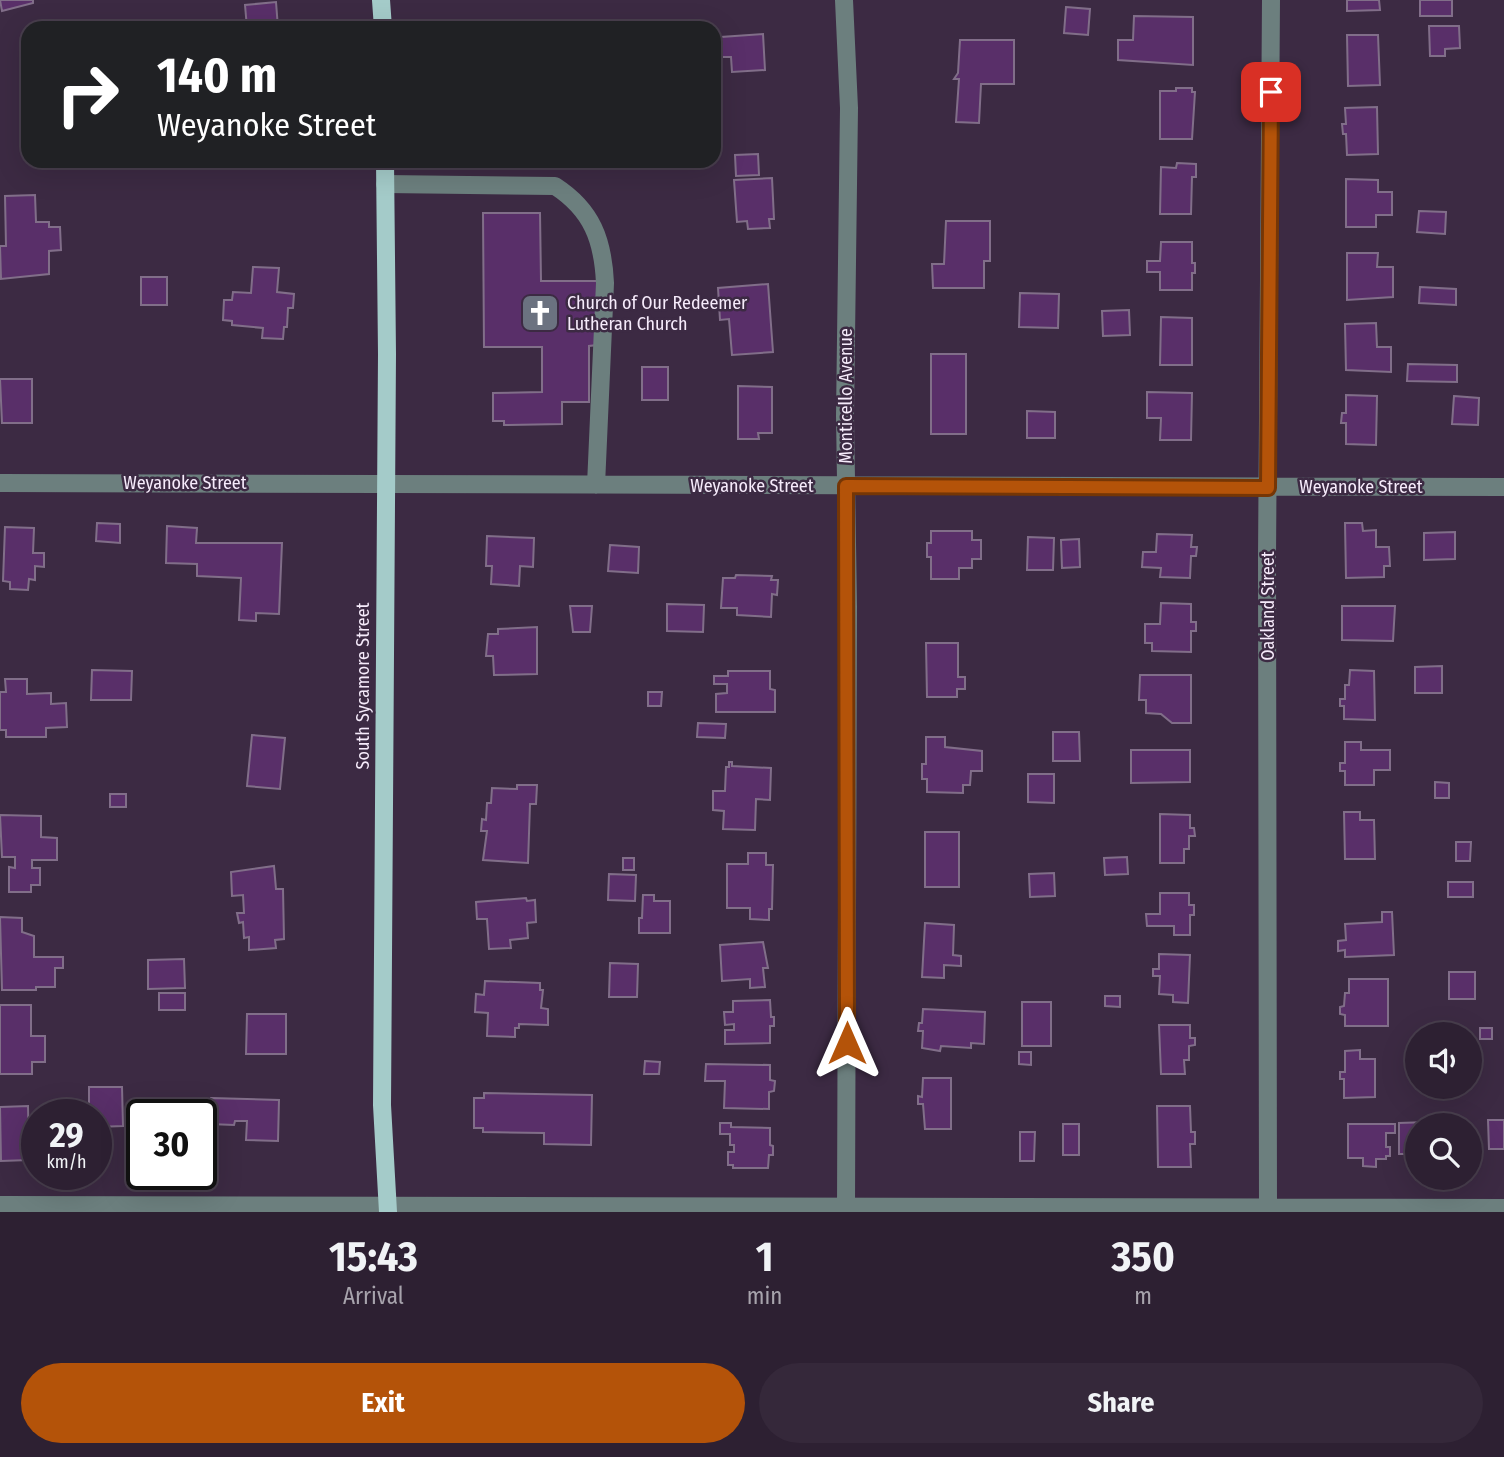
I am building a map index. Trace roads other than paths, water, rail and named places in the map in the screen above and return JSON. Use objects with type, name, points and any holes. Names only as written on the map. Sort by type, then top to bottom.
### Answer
[{"type":"main road","points":[[381,0],[382,21]]},
{"type":"main road","name":"South Sycamore Street","points":[[385,168],[382,1105],[387,1209]]},
{"type":"street","name":"Monticello Avenue","points":[[844,0],[849,108],[846,1209]]},
{"type":"street","name":"Oakland Street","points":[[1268,1210],[1271,0]]},
{"type":"street","points":[[385,184],[555,186],[573,198],[588,216],[604,254],[605,283],[596,485]]},
{"type":"street","name":"Weyanoke Street","points":[[0,483],[1504,487]]},
{"type":"street","points":[[0,1205],[387,1209],[1504,1208]]},
{"type":"place","name":"Church of Our Redeemer Lutheran Church","points":[[540,313]]}]
